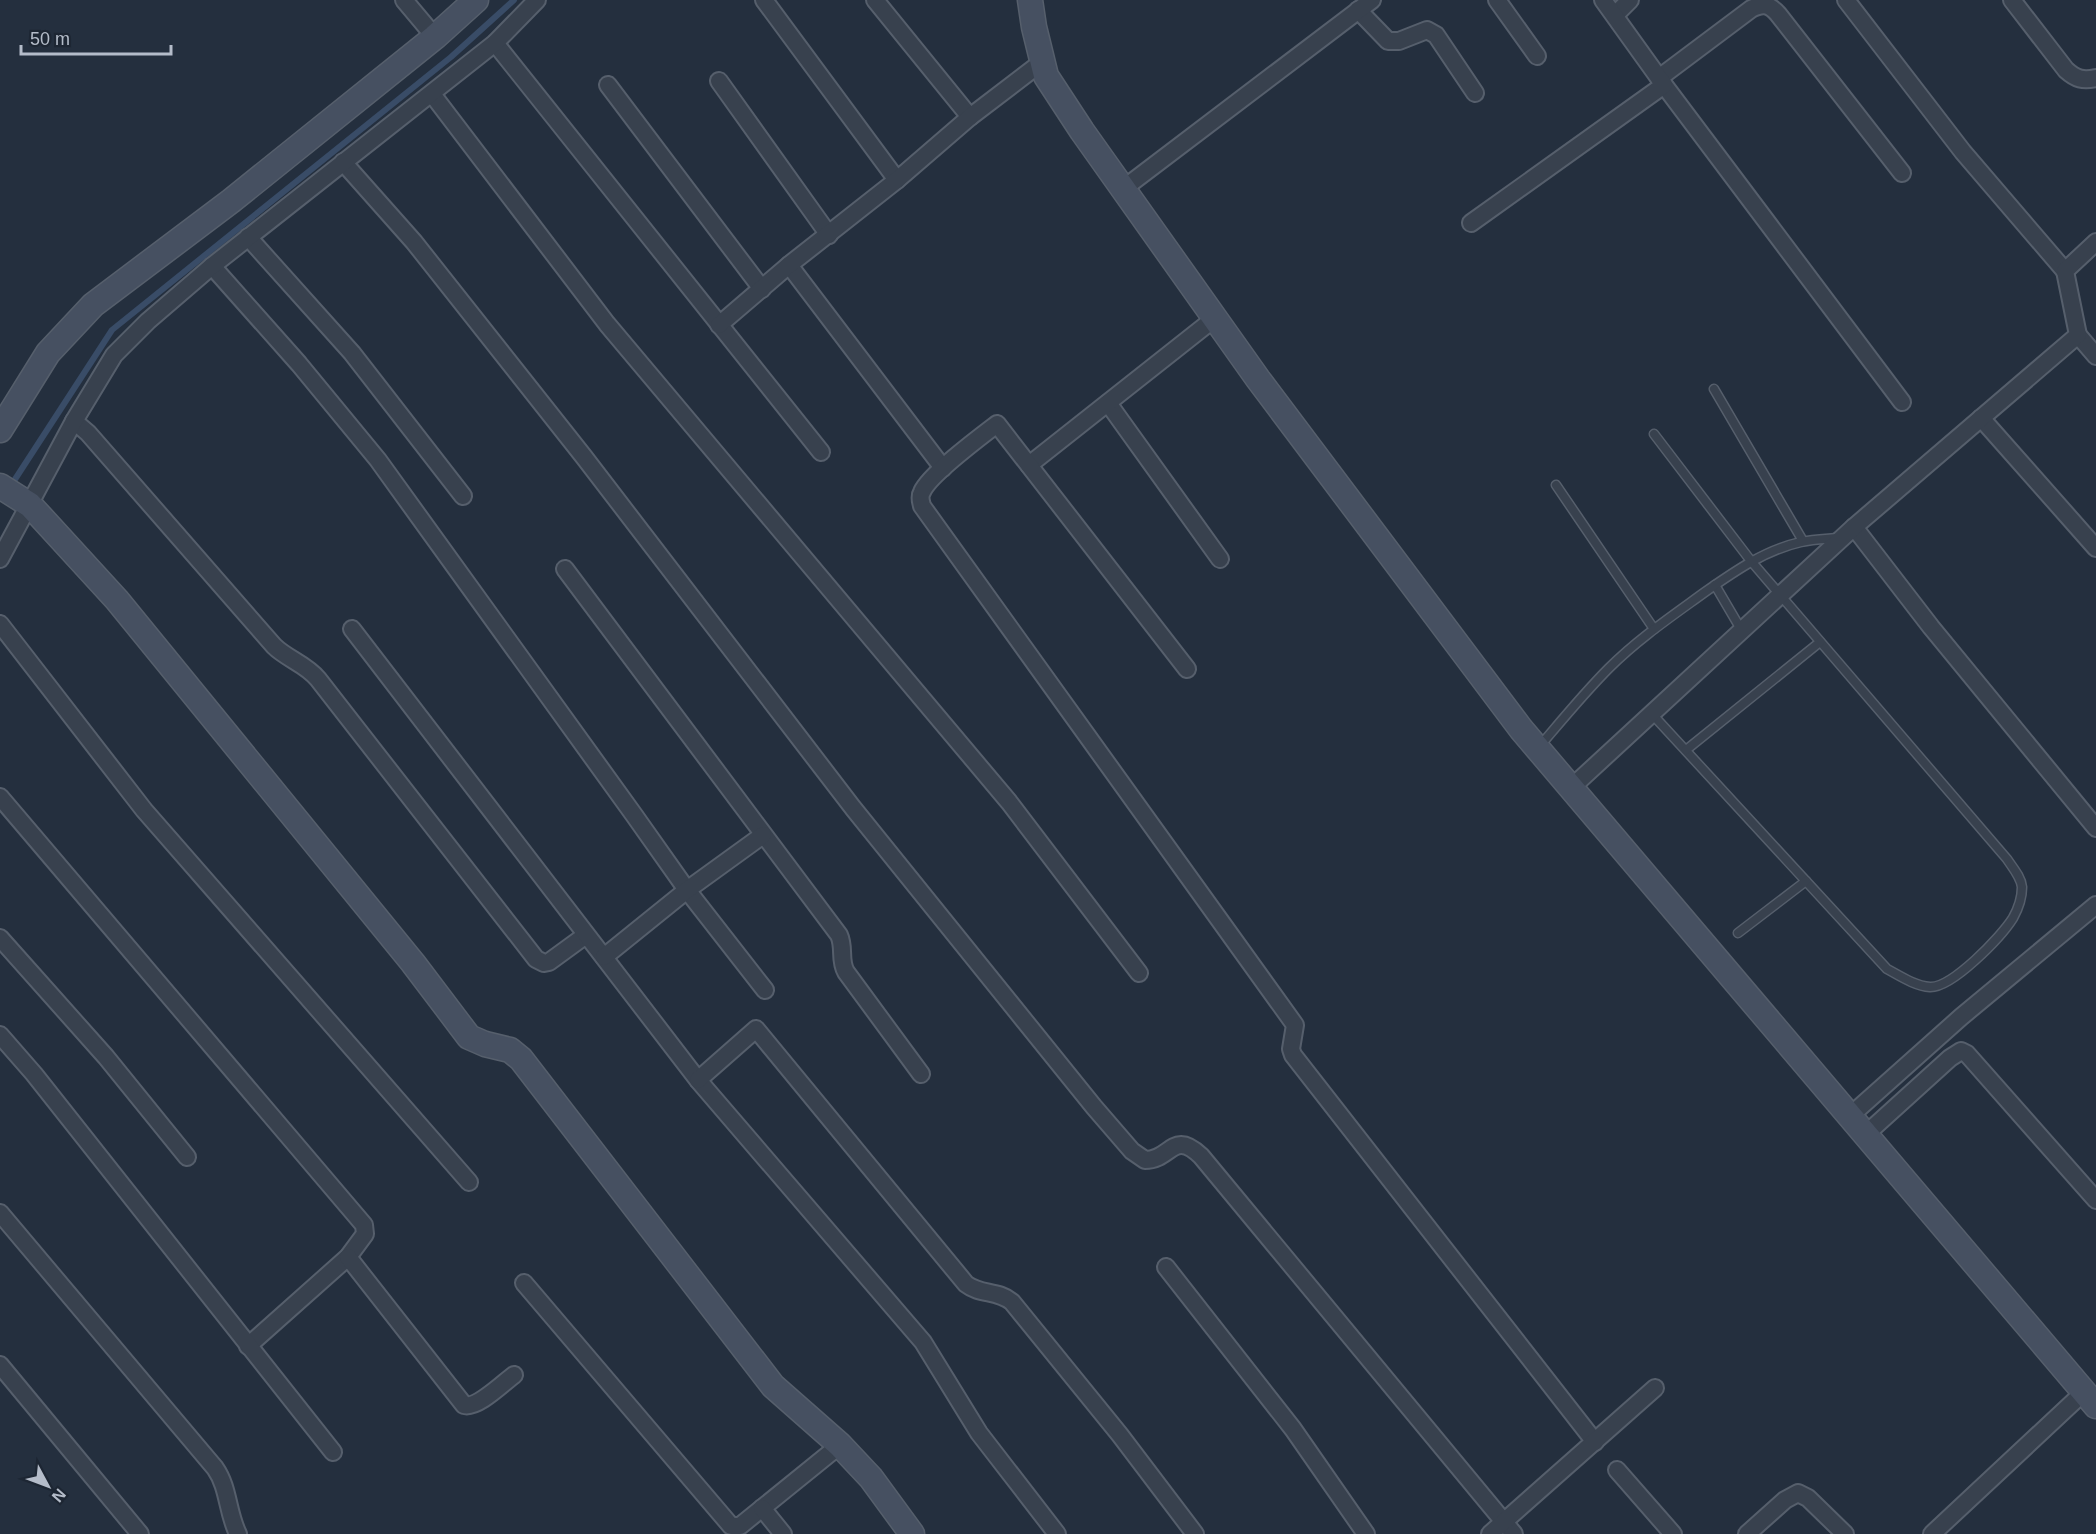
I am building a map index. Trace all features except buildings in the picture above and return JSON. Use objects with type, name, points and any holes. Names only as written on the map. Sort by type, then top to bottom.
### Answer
[{"type":"street","points":[[404,0],[435,37]]},
{"type":"street","points":[[0,430],[48,353],[93,305],[231,201],[435,37],[476,0]]},
{"type":"street","points":[[0,559],[16,496],[74,421],[114,355],[212,266],[495,43],[537,0]]},
{"type":"street","points":[[764,0],[897,180]]},
{"type":"street","points":[[875,0],[970,117]]},
{"type":"street","points":[[1030,0],[1046,76],[1123,189],[1265,388],[1537,749],[2090,1399],[1932,1534]]},
{"type":"street","points":[[1123,189],[1372,0]]},
{"type":"street","points":[[1497,0],[1537,56]]},
{"type":"street","points":[[1603,0],[1902,402]]},
{"type":"street","points":[[1615,15],[1630,0]]},
{"type":"street","points":[[1846,0],[1963,152],[2066,270],[2078,335],[2096,356]]},
{"type":"street","points":[[2012,0],[2066,70],[2075,78],[2085,80],[2096,78]]},
{"type":"street","points":[[1471,223],[1662,81],[1759,5],[1770,6],[1778,14],[1902,173]]},
{"type":"street","points":[[1358,10],[1388,41],[1399,41],[1427,30],[1436,35],[1475,93]]},
{"type":"street","points":[[495,43],[822,452]]},
{"type":"street","points":[[719,325],[789,265],[897,180],[970,117],[1042,62]]},
{"type":"street","points":[[719,81],[829,235]]},
{"type":"street","points":[[608,86],[762,289]]},
{"type":"street","points":[[432,94],[608,324],[1008,802],[1139,973]]},
{"type":"street","points":[[343,162],[421,251],[584,457],[853,808],[1094,1107],[1132,1151],[1145,1160],[1156,1158],[1174,1146],[1182,1144],[1194,1149],[1202,1156],[1509,1528]]},
{"type":"street","points":[[248,237],[352,352],[463,496]]},
{"type":"street","points":[[2066,270],[2096,242]]},
{"type":"street","points":[[789,265],[943,468]]},
{"type":"street","points":[[212,266],[299,364],[378,460],[687,890],[765,990]]},
{"type":"street","points":[[1029,465],[1215,318]]},
{"type":"street","points":[[1570,788],[1849,532],[2078,335]]},
{"type":"street","points":[[1108,403],[1220,559]]},
{"type":"street","points":[[1981,418],[2096,548]]},
{"type":"street","points":[[74,421],[88,433],[274,646],[285,655],[306,666],[318,679],[536,959],[544,963],[549,962],[586,934]]},
{"type":"street","points":[[1187,669],[996,424],[943,468],[921,492],[922,506],[1295,1025],[1291,1049],[1293,1055],[1595,1442]]},
{"type":"street","points":[[16,496],[124,609],[413,963],[469,1037],[485,1044],[510,1050],[522,1059],[773,1386],[840,1445],[871,1478],[912,1534]]},
{"type":"street","points":[[1849,532],[1931,627],[2096,828]]},
{"type":"street","points":[[565,569],[839,935],[843,944],[842,963],[846,972],[921,1074]]},
{"type":"street","points":[[0,624],[144,810],[469,1182]]},
{"type":"street","points":[[352,629],[698,1080],[922,1342],[979,1433],[1057,1534]]},
{"type":"street","points":[[0,797],[364,1225],[365,1234],[348,1257],[248,1346]]},
{"type":"street","points":[[603,957],[687,890],[763,835]]},
{"type":"street","points":[[1858,1126],[1961,1017],[2096,904]]},
{"type":"street","points":[[0,938],[106,1057],[187,1157]]},
{"type":"street","points":[[698,1080],[756,1029],[966,1284],[975,1290],[998,1293],[1012,1302],[1120,1435],[1195,1534]]},
{"type":"street","points":[[0,1035],[34,1074],[333,1452]]},
{"type":"street","points":[[1858,1126],[1961,1051],[1967,1054],[2093,1192]]},
{"type":"street","points":[[0,1213],[215,1468],[225,1486],[231,1518],[238,1534]]},
{"type":"street","points":[[348,1257],[464,1405],[468,1407],[477,1404],[514,1375]]},
{"type":"street","points":[[1166,1267],[1293,1429],[1366,1534]]},
{"type":"street","points":[[524,1283],[727,1523],[734,1527],[740,1526],[840,1445]]},
{"type":"street","points":[[0,1365],[140,1534]]},
{"type":"street","points":[[1490,1534],[1509,1528],[1595,1442],[1655,1388]]},
{"type":"street","points":[[1617,1470],[1673,1534]]},
{"type":"street","points":[[1748,1534],[1785,1500],[1798,1493],[1808,1498],[1845,1534]]},
{"type":"street","points":[[762,1508],[783,1534]]},
{"type":"lane","points":[[1714,389],[1803,541]]},
{"type":"lane","points":[[1652,714],[1887,969],[1904,979],[1930,987],[1940,986],[1952,980],[2002,931],[2013,917],[2020,901],[2022,886],[2018,875],[2007,859],[1751,561],[1654,434]]},
{"type":"lane","points":[[1556,485],[1654,629]]},
{"type":"lane","points":[[1537,749],[1608,668],[1654,629],[1715,585],[1751,561],[1779,548],[1849,532]]},
{"type":"lane","points":[[1715,585],[1742,631]]},
{"type":"lane","points":[[1686,750],[1820,642]]},
{"type":"lane","points":[[1738,933],[1806,881]]},
{"type":"waterway","points":[[10,487],[112,330],[451,57],[514,0]]}]
